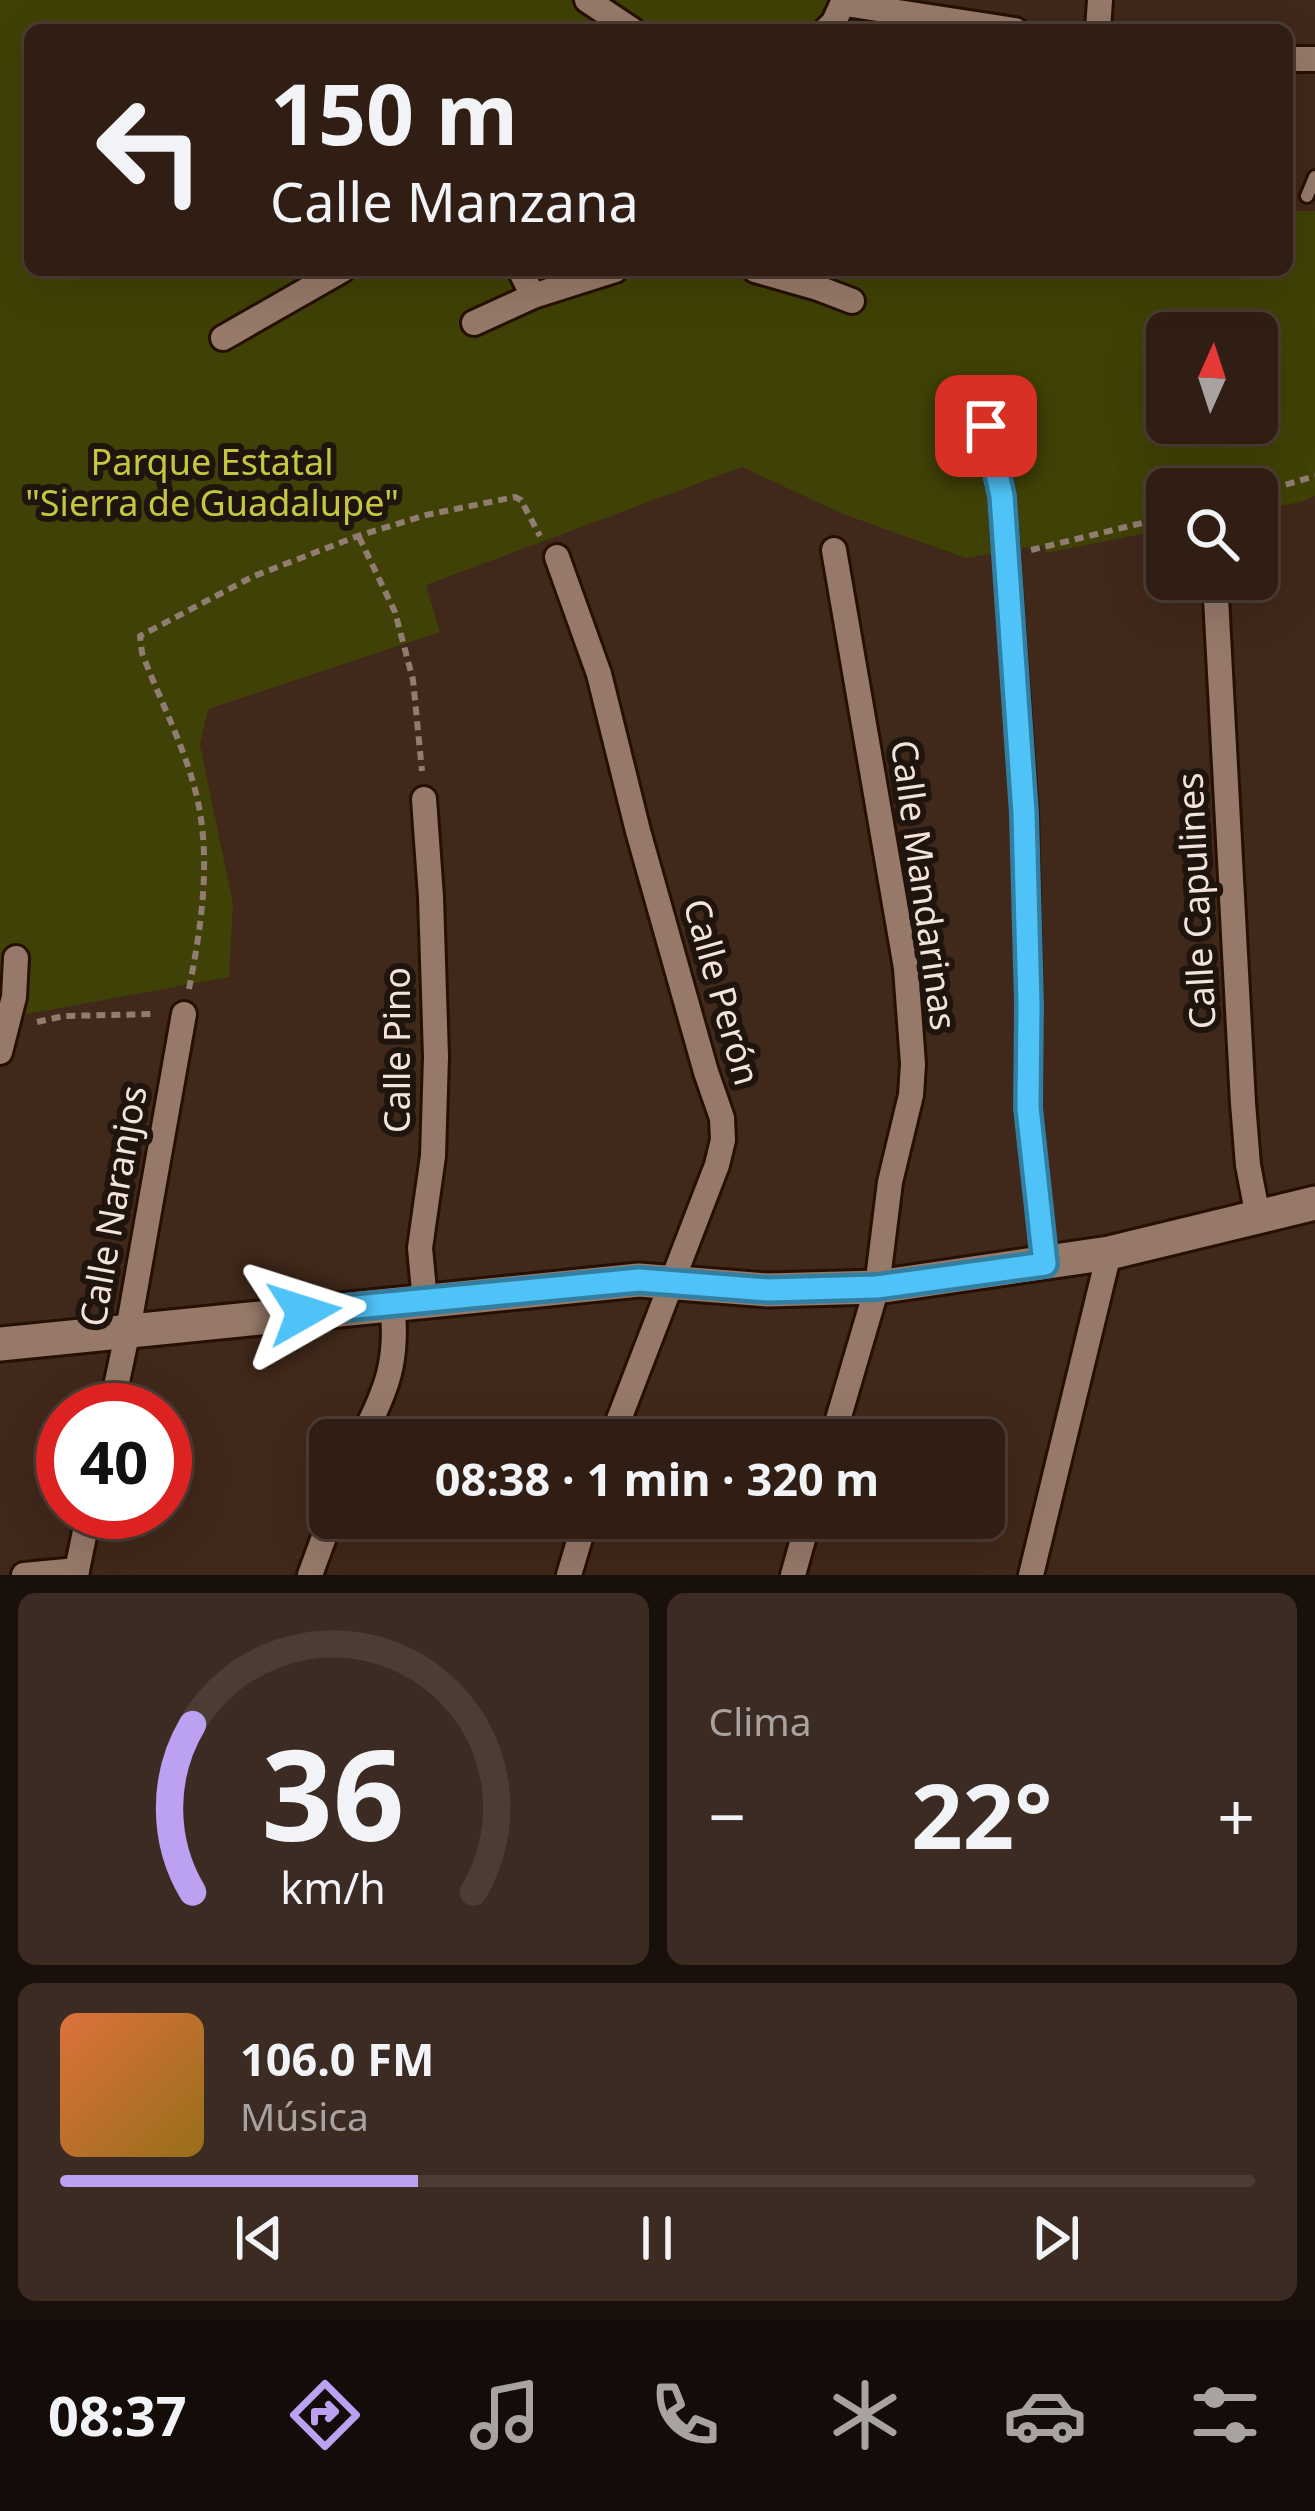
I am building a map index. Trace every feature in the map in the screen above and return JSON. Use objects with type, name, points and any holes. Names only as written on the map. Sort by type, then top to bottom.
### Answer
[{"type":"street","points":[[587,0],[623,24]]},
{"type":"street","points":[[844,2],[978,24]]},
{"type":"street","points":[[223,338],[332,276]]},
{"type":"street","points":[[523,276],[533,296]]},
{"type":"street","points":[[474,323],[533,296],[596,276]]},
{"type":"street","points":[[775,276],[852,301]]},
{"type":"street","points":[[986,426],[1002,496],[1024,813],[1028,1108],[1045,1264]]},
{"type":"street","name":"Calle Mandarinas","points":[[834,550],[906,968],[913,1064],[911,1095],[890,1183],[877,1287],[838,1419]]},
{"type":"street","name":"Calle Perón","points":[[557,557],[599,674],[638,831],[722,1118],[717,1165],[618,1419]]},
{"type":"street","name":"Calle Capulines","points":[[1216,600],[1243,1102],[1258,1217]]},
{"type":"street","name":"Calle Pino","points":[[372,1419],[384,1396],[409,1302],[433,1156],[436,1057],[424,799]]},
{"type":"street","points":[[3,1039],[14,997],[16,958]]},
{"type":"street","name":"Calle Naranjos","points":[[117,1383],[184,1014]]},
{"type":"street","points":[[0,1345],[601,1282],[672,1280],[768,1290],[877,1287],[1108,1253],[1315,1203]]},
{"type":"street","points":[[1030,1575],[1108,1253]]},
{"type":"street","points":[[24,1575],[76,1572],[83,1539]]},
{"type":"street","points":[[310,1575],[323,1539]]},
{"type":"street","points":[[569,1575],[580,1539]]},
{"type":"street","points":[[793,1575],[803,1539]]},
{"type":"lane","points":[[1306,196],[1315,177]]},
{"type":"path","points":[[1278,487],[1315,476]]},
{"type":"path","points":[[3,1039],[64,1016],[184,1014],[200,931],[204,846],[187,764],[139,639],[146,631],[254,576],[358,536],[426,515],[515,497],[557,557]]},
{"type":"path","points":[[1006,556],[1146,523]]},
{"type":"path","points":[[358,536],[395,611],[413,680],[424,799]]},
{"type":"green space","name":"Parque Estatal \"Sierra de Guadalupe\"","points":[[0,0],[853,0],[850,24],[24,24],[24,276],[1293,276],[1293,211],[1315,211],[1315,496],[1278,507],[1278,468],[1146,468],[1146,533],[1046,553],[1042,545],[966,558],[843,514],[742,467],[426,585],[440,632],[208,709],[200,745],[233,904],[229,977],[0,1019]]},
{"type":"route","points":[[304,1312],[639,1280],[768,1290],[877,1287],[1045,1264],[1028,1108],[1024,813],[1002,496],[986,426]]}]
